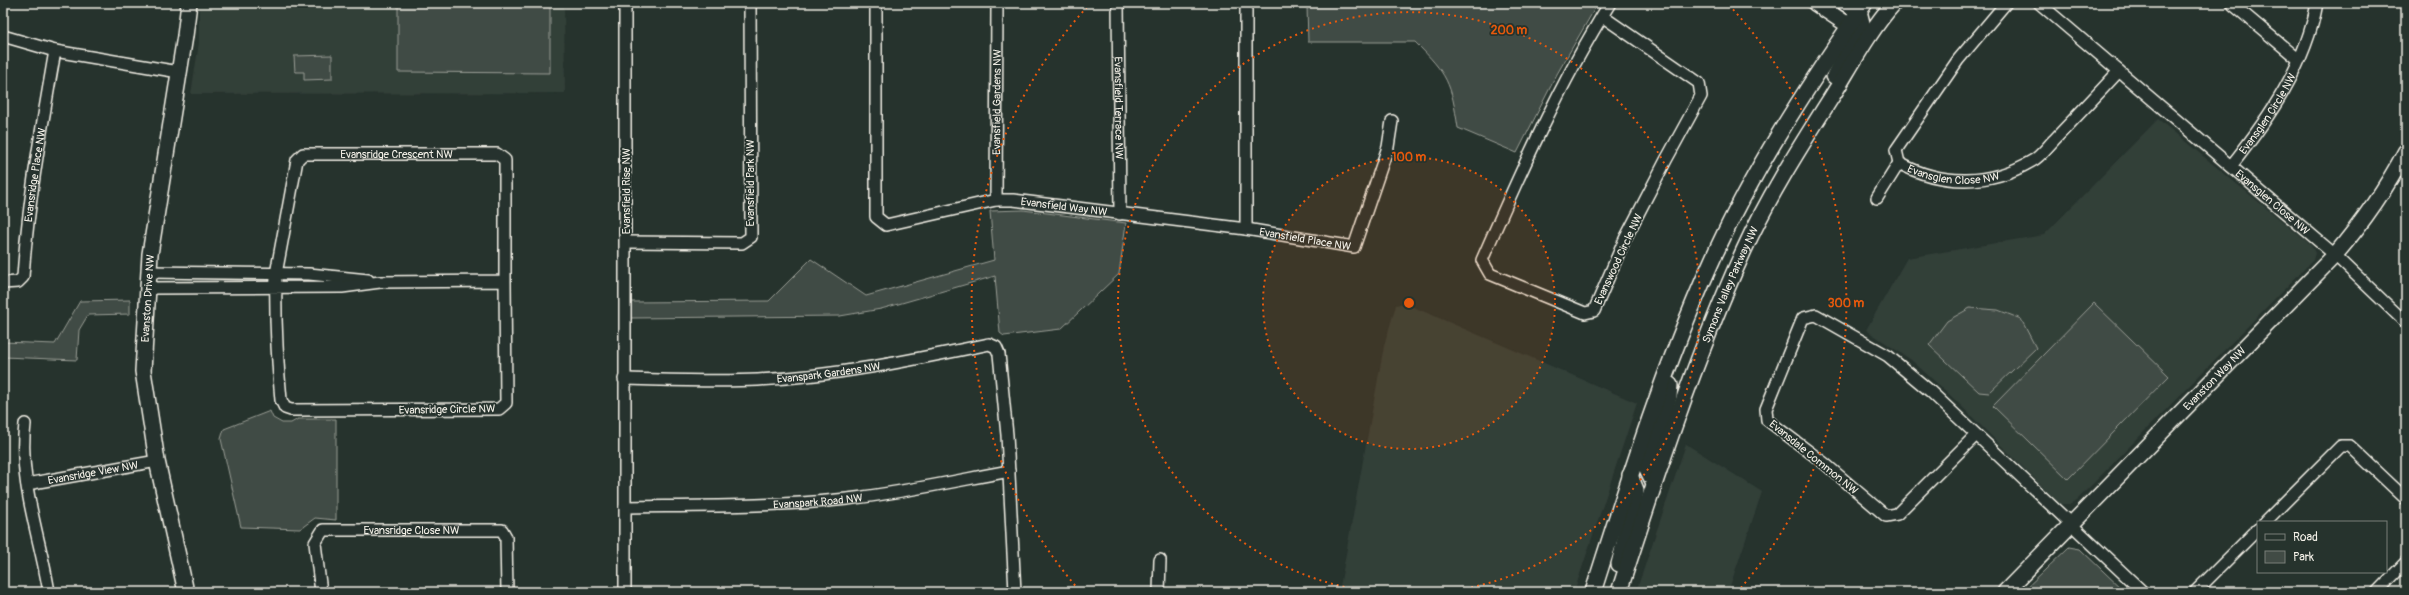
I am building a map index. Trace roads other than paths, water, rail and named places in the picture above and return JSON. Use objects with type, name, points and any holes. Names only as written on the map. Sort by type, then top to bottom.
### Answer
[{"type":"main road","name":"Evanston Drive NW","points":[[186,592],[158,461],[143,371],[149,272],[189,3]]},
{"type":"main road","points":[[1816,3],[1858,32]]},
{"type":"main road","points":[[1845,3],[1862,8],[1858,32]]},
{"type":"main road","points":[[1594,592],[1630,475],[1675,352],[1710,265],[1743,197],[1779,133],[1858,32],[1894,3]]},
{"type":"main road","name":"Symons Valley Parkway NW","points":[[1619,592],[1654,483],[1712,325],[1745,248],[1773,196],[1798,141],[1858,32]]},
{"type":"main road","name":"Evanston Way NW","points":[[2005,592],[2335,255],[2365,220],[2406,152]]},
{"type":"main road","points":[[1654,483],[1647,469],[1669,397],[1675,352]]},
{"type":"main road","points":[[1611,592],[1635,499],[1636,490],[1630,475]]},
{"type":"street","name":"Evansfield Rise NW","points":[[624,379],[626,242],[625,3]]},
{"type":"street","name":"Evansfield Park NW","points":[[626,242],[742,243],[751,237],[750,3]]},
{"type":"street","name":"Evansfield Way NW","points":[[876,3],[876,218],[886,225],[996,200],[1039,202],[1120,214],[1246,228]]},
{"type":"street","name":"Evansfield Gardens NW","points":[[996,200],[997,3]]},
{"type":"street","name":"Evansfield Terrace NW","points":[[1118,3],[1120,214]]},
{"type":"street","points":[[1246,3],[1246,228]]},
{"type":"street","name":"Evanswood Circle NW","points":[[1602,16],[1699,83],[1701,96],[1625,239],[1594,311],[1585,313],[1490,274],[1482,260],[1556,97],[1602,16],[1610,3]]},
{"type":"street","name":"Evansglen Close NW","points":[[2006,3],[1958,60],[1896,150],[1898,163],[1918,174],[1944,180],[1991,178],[2012,170],[2033,161],[2119,71]]},
{"type":"street","name":"Evansglen Close NW","points":[[2039,3],[2335,255],[2406,323]]},
{"type":"street","name":"Evansglen Circle NW","points":[[2231,3],[2298,59]]},
{"type":"street","name":"Evansglen Circle NW","points":[[2231,166],[2268,118],[2292,75],[2314,18],[2317,3]]},
{"type":"street","points":[[3,36],[55,51],[179,72]]},
{"type":"street","name":"Evansridge Place NW","points":[[3,283],[18,282],[23,277],[26,228],[33,178],[55,51]]},
{"type":"street","name":"Evansfield Place NW","points":[[1246,228],[1354,247],[1388,147],[1392,121]]},
{"type":"street","name":"Evansridge Crescent NW","points":[[276,288],[276,274],[297,160],[303,154],[497,154],[505,160],[505,282]]},
{"type":"street","points":[[1877,198],[1898,163]]},
{"type":"street","points":[[149,272],[344,276],[380,282]]},
{"type":"street","points":[[148,288],[342,287],[380,282],[505,282]]},
{"type":"street","name":"Evansridge Circle NW","points":[[276,288],[276,346],[281,400],[284,408],[291,410],[499,409],[506,403],[505,282]]},
{"type":"street","name":"Evansdale Common NW","points":[[1976,435],[1897,514],[1886,516],[1824,463],[1767,420],[1766,409],[1803,318],[1816,315],[1888,356],[1930,391],[2143,592]]},
{"type":"street","name":"Evanspark Gardens NW","points":[[624,379],[757,380],[816,375],[873,368],[989,344],[996,347],[999,354],[1009,471],[1015,592]]},
{"type":"street","points":[[624,379],[625,592]]},
{"type":"street","points":[[25,424],[23,444],[28,484],[34,524],[49,592]]},
{"type":"street","points":[[2266,521],[2341,446],[2350,446],[2406,499]]},
{"type":"street","name":"Evansridge View NW","points":[[28,484],[158,461]]},
{"type":"street","name":"Evanspark Road NW","points":[[625,507],[757,506],[847,499],[919,489],[1009,471]]},
{"type":"street","name":"Evansridge Close NW","points":[[321,592],[315,542],[323,530],[502,530],[506,537],[507,592]]},
{"type":"street","points":[[2195,592],[2257,530]]},
{"type":"street","points":[[1159,592],[1160,560]]},
{"type":"street","points":[[2377,592],[2406,562]]}]
